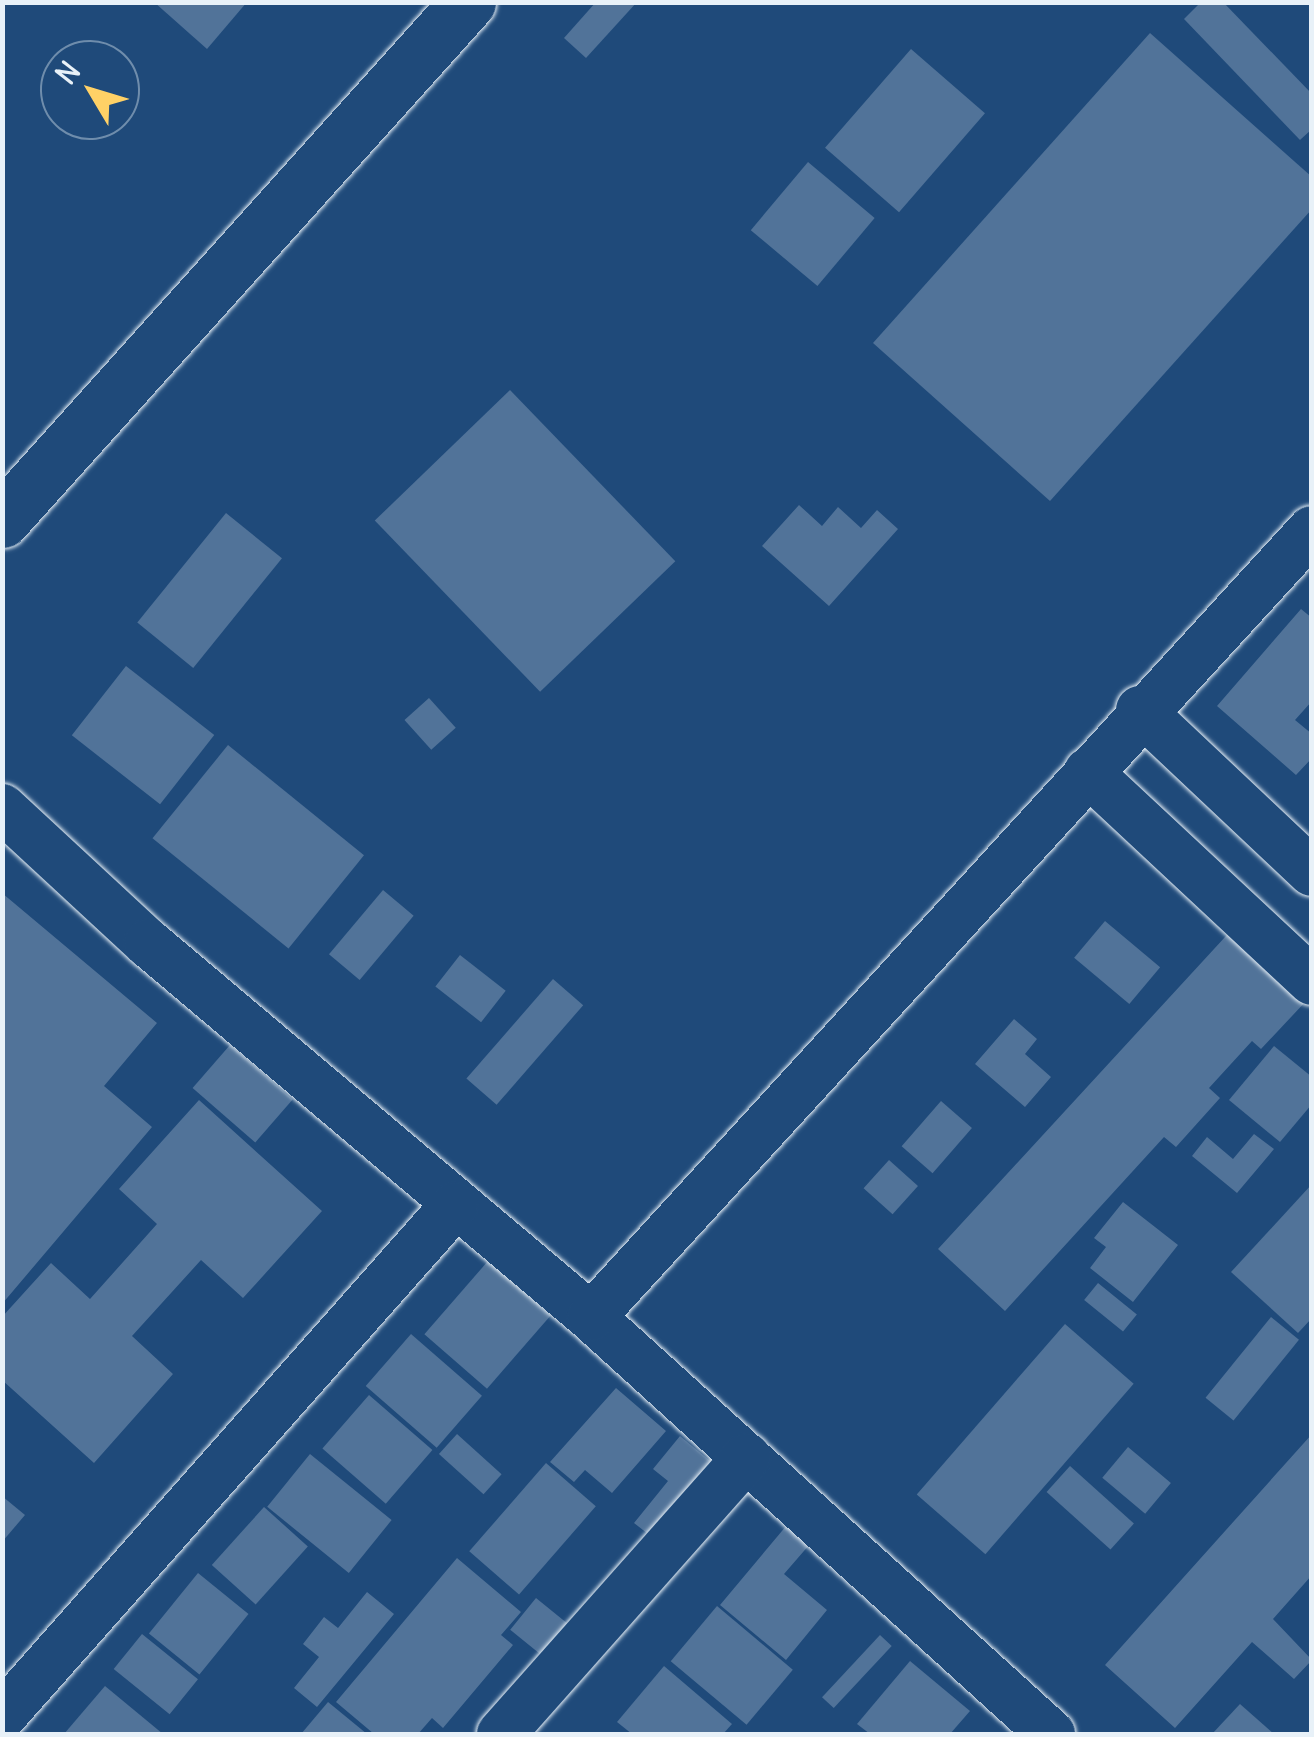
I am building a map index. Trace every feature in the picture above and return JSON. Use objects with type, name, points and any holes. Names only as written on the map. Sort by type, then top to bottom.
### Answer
[{"type":"main road","points":[[2,520],[468,2]]},
{"type":"street","points":[[590,1318],[1088,772],[1140,710],[1312,530]]},
{"type":"street","points":[[1140,710],[1312,872]]},
{"type":"street","points":[[1088,772],[1312,981]]},
{"type":"street","points":[[2,808],[148,943],[590,1318],[1050,1734]]},
{"type":"street","points":[[2,1716],[454,1206]]},
{"type":"street","points":[[501,1734],[747,1457]]},
{"type":"building","points":[[154,2],[247,2],[207,49]]},
{"type":"building","points":[[596,2],[637,2],[586,58],[564,38]]},
{"type":"building","points":[[1201,2],[1223,2],[1312,94],[1312,129],[1300,140],[1184,19]]},
{"type":"building","points":[[1150,33],[1312,177],[1312,209],[1050,501],[873,343]]},
{"type":"building","points":[[911,49],[985,113],[899,212],[825,148]]},
{"type":"building","points":[[808,162],[875,218],[817,286],[751,230]]},
{"type":"building","points":[[510,390],[675,561],[540,692],[375,521]]},
{"type":"building","points":[[799,505],[822,526],[838,507],[861,528],[877,510],[898,529],[829,606],[762,546]]},
{"type":"building","points":[[226,513],[282,558],[193,668],[137,623]]},
{"type":"building","points":[[1301,609],[1312,618],[1312,701],[1295,720],[1312,734],[1312,758],[1296,775],[1217,706]]},
{"type":"building","points":[[126,666],[214,735],[160,804],[72,735]]},
{"type":"building","points":[[429,698],[456,728],[431,750],[404,720]]},
{"type":"building","points":[[228,745],[364,855],[288,948],[152,838]]},
{"type":"building","points":[[383,890],[414,916],[360,980],[329,954]]},
{"type":"building","points":[[2,893],[157,1023],[104,1086],[152,1127],[2,1304]]},
{"type":"building","points":[[1105,921],[1160,967],[1129,1004],[1074,958]]},
{"type":"building","points":[[1237,924],[1308,999],[1261,1049],[1252,1041],[1209,1088],[1220,1098],[1176,1147],[1164,1137],[1005,1311],[938,1249]]},
{"type":"building","points":[[460,955],[506,991],[481,1022],[435,987]]},
{"type":"building","points":[[553,979],[583,1005],[497,1105],[466,1079]]},
{"type":"building","points":[[1014,1019],[1037,1039],[1025,1054],[1051,1077],[1025,1107],[975,1064]]},
{"type":"building","points":[[230,1045],[293,1099],[255,1142],[193,1088]]},
{"type":"building","points":[[1274,1046],[1312,1077],[1312,1104],[1280,1142],[1229,1100]]},
{"type":"building","points":[[199,1100],[322,1211],[243,1298],[201,1260],[132,1336],[173,1374],[94,1463],[2,1380],[2,1317],[51,1263],[90,1299],[157,1224],[119,1189]]},
{"type":"building","points":[[941,1101],[972,1128],[933,1173],[902,1146]]},
{"type":"building","points":[[1254,1134],[1274,1149],[1237,1193],[1192,1156],[1207,1137],[1233,1159]]},
{"type":"building","points":[[889,1160],[918,1186],[893,1214],[864,1188]]},
{"type":"building","points":[[1312,1184],[1312,1318],[1298,1333],[1231,1272]]},
{"type":"building","points":[[1123,1202],[1178,1245],[1133,1302],[1090,1268],[1106,1247],[1094,1238]]},
{"type":"building","points":[[488,1261],[551,1315],[487,1389],[424,1334]]},
{"type":"building","points":[[1098,1283],[1137,1314],[1123,1332],[1084,1300]]},
{"type":"building","points":[[1271,1317],[1299,1340],[1234,1420],[1206,1398]]},
{"type":"building","points":[[1065,1324],[1134,1384],[985,1554],[917,1495]]},
{"type":"building","points":[[411,1334],[482,1396],[437,1448],[366,1386]]},
{"type":"building","points":[[616,1388],[666,1431],[612,1493],[585,1470],[574,1482],[550,1462]]},
{"type":"building","points":[[369,1395],[432,1450],[386,1504],[322,1449]]},
{"type":"building","points":[[457,1434],[502,1474],[484,1494],[439,1454]]},
{"type":"building","points":[[1312,1434],[1312,1575],[1273,1619],[1312,1660],[1294,1679],[1252,1642],[1175,1728],[1105,1665]]},
{"type":"building","points":[[680,1436],[721,1470],[661,1544],[634,1523],[668,1481],[653,1469]]},
{"type":"building","points":[[1128,1447],[1171,1483],[1145,1514],[1102,1478]]},
{"type":"building","points":[[310,1454],[392,1520],[349,1573],[267,1507]]},
{"type":"building","points":[[546,1463],[596,1506],[519,1595],[469,1551]]},
{"type":"building","points":[[1070,1466],[1134,1524],[1110,1550],[1047,1492]]},
{"type":"building","points":[[2,1496],[25,1515],[2,1542]]},
{"type":"building","points":[[264,1507],[308,1546],[256,1604],[212,1565]]},
{"type":"building","points":[[787,1525],[810,1544],[784,1574],[827,1610],[786,1660],[720,1605]]},
{"type":"building","points":[[457,1558],[521,1612],[501,1635],[513,1645],[443,1728],[432,1718],[418,1734],[374,1734],[336,1702]]},
{"type":"building","points":[[198,1573],[249,1614],[199,1675],[149,1634]]},
{"type":"building","points":[[367,1592],[394,1614],[317,1707],[294,1688],[319,1657],[303,1644],[324,1617],[338,1628]]},
{"type":"building","points":[[536,1598],[575,1629],[549,1661],[510,1630]]},
{"type":"building","points":[[717,1606],[793,1670],[747,1725],[671,1661]]},
{"type":"building","points":[[142,1634],[198,1679],[170,1714],[114,1669]]},
{"type":"building","points":[[880,1635],[892,1646],[834,1708],[822,1697]]},
{"type":"building","points":[[910,1661],[970,1711],[950,1734],[870,1734],[857,1724]]},
{"type":"building","points":[[664,1666],[732,1724],[723,1734],[632,1734],[617,1722]]},
{"type":"building","points":[[105,1686],[163,1734],[64,1734]]},
{"type":"building","points":[[328,1702],[367,1734],[301,1734]]},
{"type":"building","points":[[1240,1704],[1274,1734],[1212,1734]]}]
